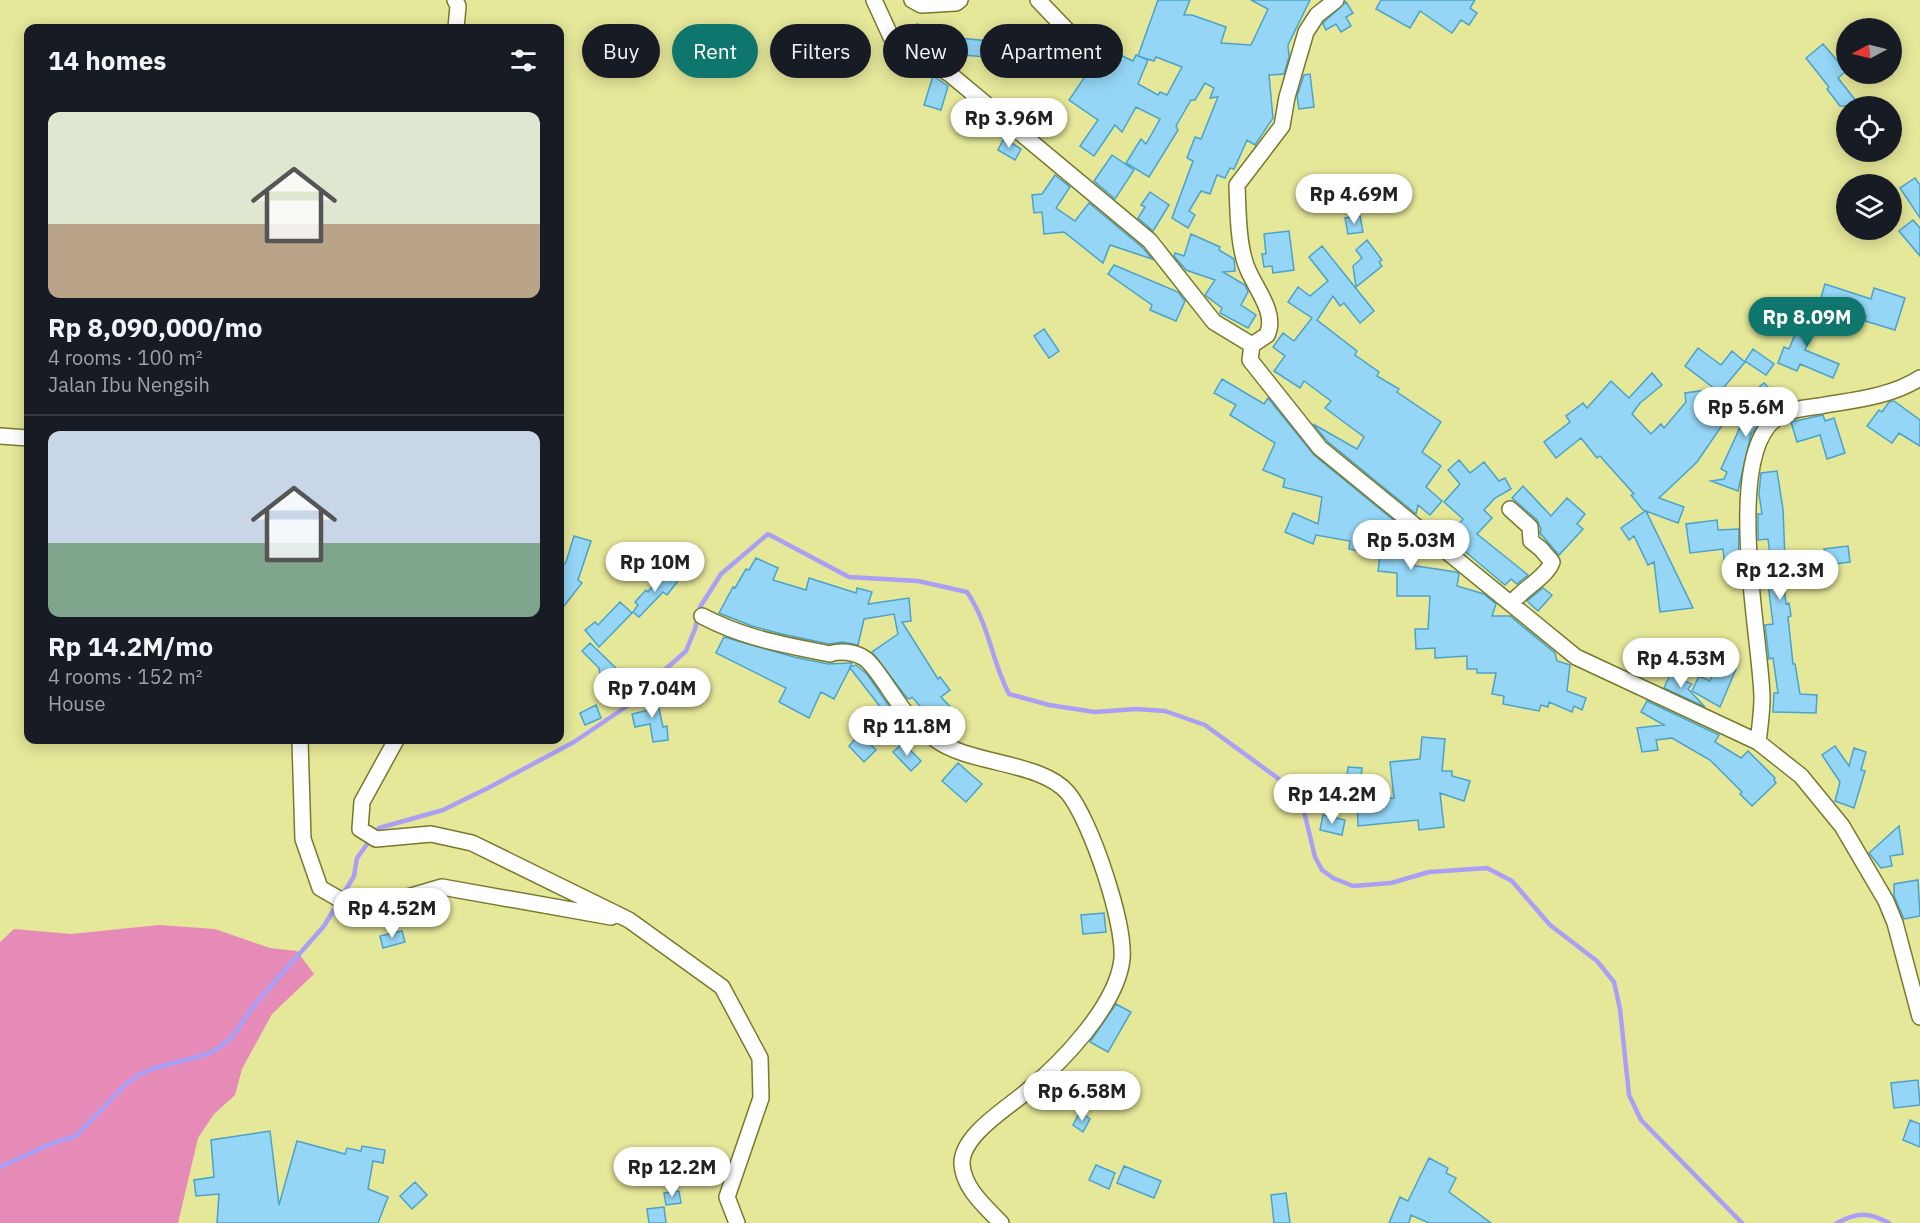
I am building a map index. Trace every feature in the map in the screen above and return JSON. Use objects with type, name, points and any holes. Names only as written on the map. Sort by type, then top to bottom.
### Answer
[{"type":"street","points":[[455,0],[458,6],[456,24]]},
{"type":"street","points":[[874,0],[891,37],[951,75],[1150,241],[1214,322],[1252,345]]},
{"type":"street","points":[[912,0],[921,5],[956,3],[960,0]]},
{"type":"street","points":[[1038,0],[1061,24]]},
{"type":"street","points":[[1252,345],[1268,335],[1271,324],[1243,256],[1237,186],[1282,126],[1287,97],[1306,32],[1317,15],[1336,0]]},
{"type":"street","points":[[1252,345],[1250,360],[1320,448],[1576,657],[1758,742],[1801,776],[1842,826],[1872,875],[1895,923],[1920,1017]]},
{"type":"street","points":[[1758,742],[1762,695],[1750,583],[1749,531],[1753,460],[1760,440],[1770,424],[1789,412],[1888,392],[1908,386],[1920,378]]},
{"type":"street","points":[[0,436],[24,438]]},
{"type":"street","points":[[1510,509],[1528,525],[1531,530],[1531,541],[1551,562],[1551,566],[1539,579],[1525,588],[1511,604]]},
{"type":"street","points":[[702,616],[730,631],[758,640],[830,654],[838,650],[865,658],[910,718],[945,746],[1026,770],[1061,786],[1077,806],[1106,882],[1122,934],[1119,978],[1108,1000],[1075,1045],[1028,1091],[985,1125],[966,1146],[962,1163],[968,1184],[1001,1223]]},
{"type":"street","points":[[300,744],[303,839],[320,888],[360,911],[442,887],[629,921]]},
{"type":"street","points":[[394,744],[362,802],[360,829],[376,839],[431,834],[472,843],[629,921],[722,987],[760,1058],[761,1098],[727,1197],[737,1223]]},
{"type":"shaded area","points":[[159,925],[215,929],[270,948],[297,951],[314,974],[272,1014],[242,1069],[235,1095],[214,1114],[198,1138],[178,1223],[0,1223],[0,942],[14,929],[71,934]]},
{"type":"building","points":[[1158,0],[1190,0],[1184,15],[1192,15],[1226,27],[1221,43],[1251,45],[1268,9],[1251,0],[1310,0],[1288,45],[1289,57],[1284,74],[1269,75],[1273,118],[1255,145],[1247,140],[1234,169],[1230,168],[1225,178],[1217,175],[1210,194],[1201,191],[1189,211],[1195,215],[1188,228],[1172,218],[1193,161],[1187,158],[1195,137],[1201,139],[1218,97],[1210,98],[1214,88],[1205,83],[1195,100],[1191,100],[1176,126],[1178,130],[1149,177],[1126,163],[1141,139],[1146,144],[1160,119],[1136,107],[1122,132],[1115,125],[1094,156],[1080,146],[1098,120],[1069,100],[1084,78],[1123,78],[1123,56],[1133,61],[1136,55],[1138,56]],"holes":[[[1140,57],[1154,61],[1156,57],[1182,67],[1167,95],[1160,92],[1158,95],[1138,84],[1148,60]]]},
{"type":"building","points":[[1381,0],[1475,0],[1470,8],[1477,13],[1469,25],[1461,20],[1452,33],[1420,11],[1410,28],[1376,9]]},
{"type":"building","points":[[1346,2],[1353,13],[1346,17],[1351,26],[1341,32],[1336,24],[1326,30],[1324,22]]},
{"type":"building","points":[[968,39],[980,40],[980,56],[968,56]]},
{"type":"building","points":[[1823,44],[1836,59],[1836,84],[1843,84],[1852,96],[1836,96],[1836,101],[1827,89],[1829,87],[1806,58]]},
{"type":"building","points":[[1310,74],[1314,107],[1299,109],[1297,96],[1304,75]]},
{"type":"building","points":[[932,78],[948,86],[941,110],[924,105]]},
{"type":"building","points":[[1004,138],[1021,149],[1015,160],[998,150]]},
{"type":"building","points":[[1112,155],[1134,170],[1115,199],[1094,181]]},
{"type":"building","points":[[1055,175],[1070,187],[1056,208],[1075,221],[1089,203],[1143,248],[1152,259],[1110,245],[1103,263],[1064,232],[1044,234],[1042,212],[1034,213],[1032,195],[1042,194]]},
{"type":"building","points":[[1915,178],[1920,185],[1920,218],[1902,191],[1902,187]]},
{"type":"building","points":[[1150,192],[1169,205],[1153,231],[1138,218],[1145,207],[1141,205]]},
{"type":"building","points":[[1360,216],[1363,232],[1348,234],[1345,218]]},
{"type":"building","points":[[1913,220],[1920,228],[1920,256],[1902,235],[1902,229]]},
{"type":"building","points":[[1289,231],[1294,270],[1273,273],[1272,266],[1264,267],[1262,254],[1266,254],[1264,234]]},
{"type":"building","points":[[1191,234],[1220,247],[1219,250],[1234,259],[1235,271],[1223,272],[1245,285],[1248,292],[1241,305],[1256,315],[1248,328],[1220,313],[1222,308],[1205,295],[1215,280],[1186,270],[1174,256],[1175,253],[1184,256]]},
{"type":"building","points":[[1367,240],[1382,260],[1379,262],[1382,266],[1356,287],[1353,266],[1362,258],[1356,250]]},
{"type":"building","points":[[1322,246],[1374,311],[1360,323],[1344,303],[1340,306],[1333,296],[1317,320],[1357,351],[1355,355],[1379,372],[1377,376],[1399,389],[1397,392],[1441,422],[1422,452],[1441,466],[1426,487],[1442,501],[1430,515],[1418,505],[1416,514],[1327,441],[1313,424],[1357,449],[1364,437],[1325,408],[1331,401],[1304,381],[1300,388],[1274,371],[1285,356],[1273,347],[1283,333],[1294,341],[1312,318],[1288,302],[1298,287],[1310,296],[1328,281],[1309,257]]},
{"type":"building","points":[[1114,265],[1178,292],[1185,301],[1176,321],[1150,310],[1152,305],[1108,274]]},
{"type":"building","points":[[1825,284],[1871,299],[1874,288],[1905,298],[1895,330],[1865,321],[1866,316],[1820,301]]},
{"type":"building","points":[[1807,305],[1821,311],[1805,350],[1839,364],[1833,378],[1800,364],[1797,371],[1778,363],[1784,347],[1789,349]]},
{"type":"building","points":[[1044,329],[1059,351],[1049,358],[1034,336]]},
{"type":"building","points":[[1698,348],[1721,365],[1732,351],[1745,362],[1720,392],[1736,405],[1697,462],[1659,498],[1684,507],[1678,523],[1646,511],[1693,608],[1660,612],[1654,562],[1648,565],[1634,536],[1629,540],[1621,528],[1645,511],[1631,495],[1634,494],[1600,456],[1597,458],[1581,438],[1556,458],[1544,442],[1570,422],[1566,416],[1583,403],[1587,408],[1611,381],[1629,398],[1652,373],[1662,385],[1640,403],[1632,414],[1651,434],[1661,424],[1664,428],[1686,402],[1685,393],[1715,389],[1685,366]]},
{"type":"building","points":[[1753,349],[1774,364],[1766,375],[1745,361]]},
{"type":"building","points":[[1222,379],[1264,404],[1268,398],[1314,455],[1413,536],[1410,565],[1456,572],[1459,574],[1457,586],[1484,594],[1496,604],[1492,616],[1510,616],[1555,653],[1557,661],[1570,665],[1567,691],[1586,698],[1582,710],[1574,706],[1572,712],[1549,702],[1548,707],[1541,705],[1539,711],[1503,704],[1504,696],[1492,694],[1496,673],[1477,673],[1477,669],[1467,669],[1467,656],[1435,658],[1435,648],[1416,649],[1415,629],[1428,629],[1430,596],[1397,596],[1397,573],[1378,571],[1380,556],[1349,549],[1350,541],[1316,535],[1313,544],[1285,532],[1293,513],[1318,524],[1322,497],[1283,487],[1285,479],[1263,470],[1275,443],[1230,415],[1236,405],[1214,393]]},
{"type":"building","points":[[1764,383],[1775,394],[1766,404],[1772,411],[1751,434],[1738,491],[1711,481],[1724,479],[1727,472],[1721,469],[1758,388]]},
{"type":"building","points":[[1894,401],[1920,420],[1920,446],[1899,433],[1892,443],[1867,426],[1879,410],[1882,412],[1889,402]]},
{"type":"building","points":[[1823,415],[1825,421],[1834,418],[1845,453],[1827,459],[1820,435],[1797,442],[1791,422]]},
{"type":"building","points":[[1459,460],[1470,473],[1484,462],[1499,481],[1505,478],[1511,489],[1495,498],[1484,510],[1492,518],[1477,534],[1528,575],[1517,584],[1511,579],[1505,585],[1448,537],[1463,519],[1444,502],[1460,484],[1448,470]]},
{"type":"building","points":[[1777,471],[1783,509],[1785,558],[1797,556],[1798,569],[1782,571],[1786,604],[1789,603],[1791,616],[1788,617],[1793,664],[1795,664],[1800,694],[1817,695],[1816,713],[1773,712],[1774,693],[1778,693],[1773,658],[1769,659],[1765,625],[1773,624],[1768,584],[1761,585],[1760,572],[1772,571],[1768,539],[1758,540],[1758,514],[1762,514],[1759,494],[1761,473]]},
{"type":"building","points":[[1523,486],[1551,516],[1567,498],[1585,514],[1577,524],[1583,529],[1559,555],[1540,533],[1541,529],[1537,520],[1512,498]]},
{"type":"building","points":[[1717,520],[1718,530],[1739,529],[1738,566],[1725,567],[1723,549],[1690,553],[1686,524]]},
{"type":"building","points":[[574,536],[591,541],[578,580],[582,583],[564,606],[564,565]]},
{"type":"building","points":[[1848,546],[1850,562],[1826,565],[1824,549]]},
{"type":"building","points":[[756,558],[778,568],[773,580],[806,590],[809,578],[856,593],[857,588],[872,592],[868,604],[909,598],[911,621],[902,622],[938,679],[940,677],[950,690],[941,697],[959,716],[947,727],[929,710],[926,713],[912,697],[907,698],[872,652],[898,634],[894,614],[864,619],[858,645],[843,642],[829,644],[782,634],[752,626],[719,613],[733,587],[735,588],[746,569],[749,570]]},
{"type":"building","points":[[664,571],[678,581],[667,595],[663,592],[639,617],[633,612],[638,605],[635,602],[646,590],[648,592]]},
{"type":"building","points":[[1543,588],[1552,595],[1538,611],[1527,601]]},
{"type":"building","points":[[620,602],[632,613],[599,647],[585,630],[595,622],[598,625]]},
{"type":"building","points":[[724,637],[828,664],[852,663],[850,667],[856,665],[867,674],[891,709],[885,713],[850,668],[834,699],[821,692],[809,718],[779,702],[786,688],[716,653]]},
{"type":"building","points":[[590,643],[617,669],[619,681],[602,684],[599,668],[582,651]]},
{"type":"building","points":[[1717,661],[1736,669],[1720,707],[1692,691],[1699,676],[1710,681]]},
{"type":"building","points":[[1670,675],[1692,684],[1688,689],[1705,707],[1664,688]]},
{"type":"building","points":[[655,691],[663,727],[667,726],[668,740],[653,742],[650,724],[635,727],[632,714],[649,710],[646,693]]},
{"type":"building","points":[[1647,701],[1719,735],[1715,742],[1741,758],[1748,751],[1775,778],[1776,783],[1752,806],[1740,794],[1742,792],[1710,760],[1672,738],[1656,740],[1658,750],[1642,752],[1637,728],[1664,725],[1641,712]]},
{"type":"building","points":[[596,705],[601,718],[585,725],[580,713]]},
{"type":"building","points":[[860,734],[876,750],[864,762],[849,746]]},
{"type":"building","points":[[1422,737],[1445,739],[1442,771],[1452,771],[1452,776],[1470,781],[1464,801],[1440,793],[1444,827],[1419,830],[1418,820],[1358,826],[1357,800],[1394,798],[1390,762],[1420,759]]},
{"type":"building","points":[[903,743],[921,761],[911,771],[893,752]]},
{"type":"building","points":[[1835,746],[1849,766],[1854,748],[1866,752],[1861,770],[1865,771],[1854,808],[1835,801],[1840,782],[1822,755]]},
{"type":"building","points":[[958,763],[982,784],[966,802],[942,781]]},
{"type":"building","points":[[1348,767],[1362,768],[1360,788],[1346,787]]},
{"type":"building","points":[[1323,815],[1345,820],[1342,835],[1320,830]]},
{"type":"building","points":[[1899,826],[1903,854],[1890,856],[1892,866],[1881,868],[1869,853]]},
{"type":"building","points":[[1918,880],[1920,916],[1904,919],[1894,896],[1894,884]]},
{"type":"building","points":[[1104,913],[1106,932],[1083,934],[1081,915]]},
{"type":"building","points":[[402,931],[405,942],[383,948],[380,936]]},
{"type":"building","points":[[1116,1004],[1131,1012],[1108,1052],[1090,1042]]},
{"type":"building","points":[[1918,1080],[1920,1105],[1894,1108],[1891,1083]]},
{"type":"building","points":[[1080,1112],[1090,1119],[1083,1132],[1073,1125]]},
{"type":"building","points":[[1910,1120],[1920,1124],[1920,1147],[1903,1140]]},
{"type":"building","points":[[270,1131],[279,1205],[297,1141],[345,1154],[347,1148],[361,1151],[362,1146],[385,1150],[383,1163],[373,1161],[368,1189],[388,1197],[378,1223],[217,1223],[219,1194],[196,1196],[194,1180],[214,1177],[211,1140]]},
{"type":"building","points":[[1429,1158],[1448,1168],[1446,1173],[1456,1178],[1449,1192],[1491,1223],[1429,1223],[1411,1215],[1409,1223],[1389,1223],[1400,1197],[1408,1201]]},
{"type":"building","points":[[1096,1165],[1115,1173],[1109,1189],[1089,1180]]},
{"type":"building","points":[[1124,1166],[1161,1181],[1154,1198],[1117,1183]]},
{"type":"building","points":[[415,1182],[427,1195],[412,1209],[400,1196]]},
{"type":"building","points":[[679,1191],[681,1203],[666,1205],[664,1193]]},
{"type":"building","points":[[1286,1193],[1290,1223],[1274,1223],[1271,1195]]},
{"type":"building","points":[[664,1207],[666,1223],[649,1223],[647,1209]]},
{"type":"waterway","points":[[0,1167],[53,1143],[76,1136],[126,1084],[140,1074],[208,1054],[231,1038],[256,1003],[324,926],[354,876],[357,858],[379,828],[443,810],[488,788],[574,742],[633,702],[651,682],[686,651],[695,629],[700,607],[721,574],[768,534],[849,577],[918,581],[967,592],[986,630],[1009,694],[1049,705],[1095,712],[1136,709],[1165,711],[1205,725],[1294,790],[1302,803],[1315,857],[1322,870],[1333,878],[1353,886],[1391,883],[1429,872],[1487,868],[1512,881],[1550,925],[1597,961],[1614,982],[1620,1009],[1629,1095],[1641,1120],[1742,1223]]},
{"type":"waterway","points":[[1837,1223],[1857,1215],[1869,1215],[1889,1223]]}]
